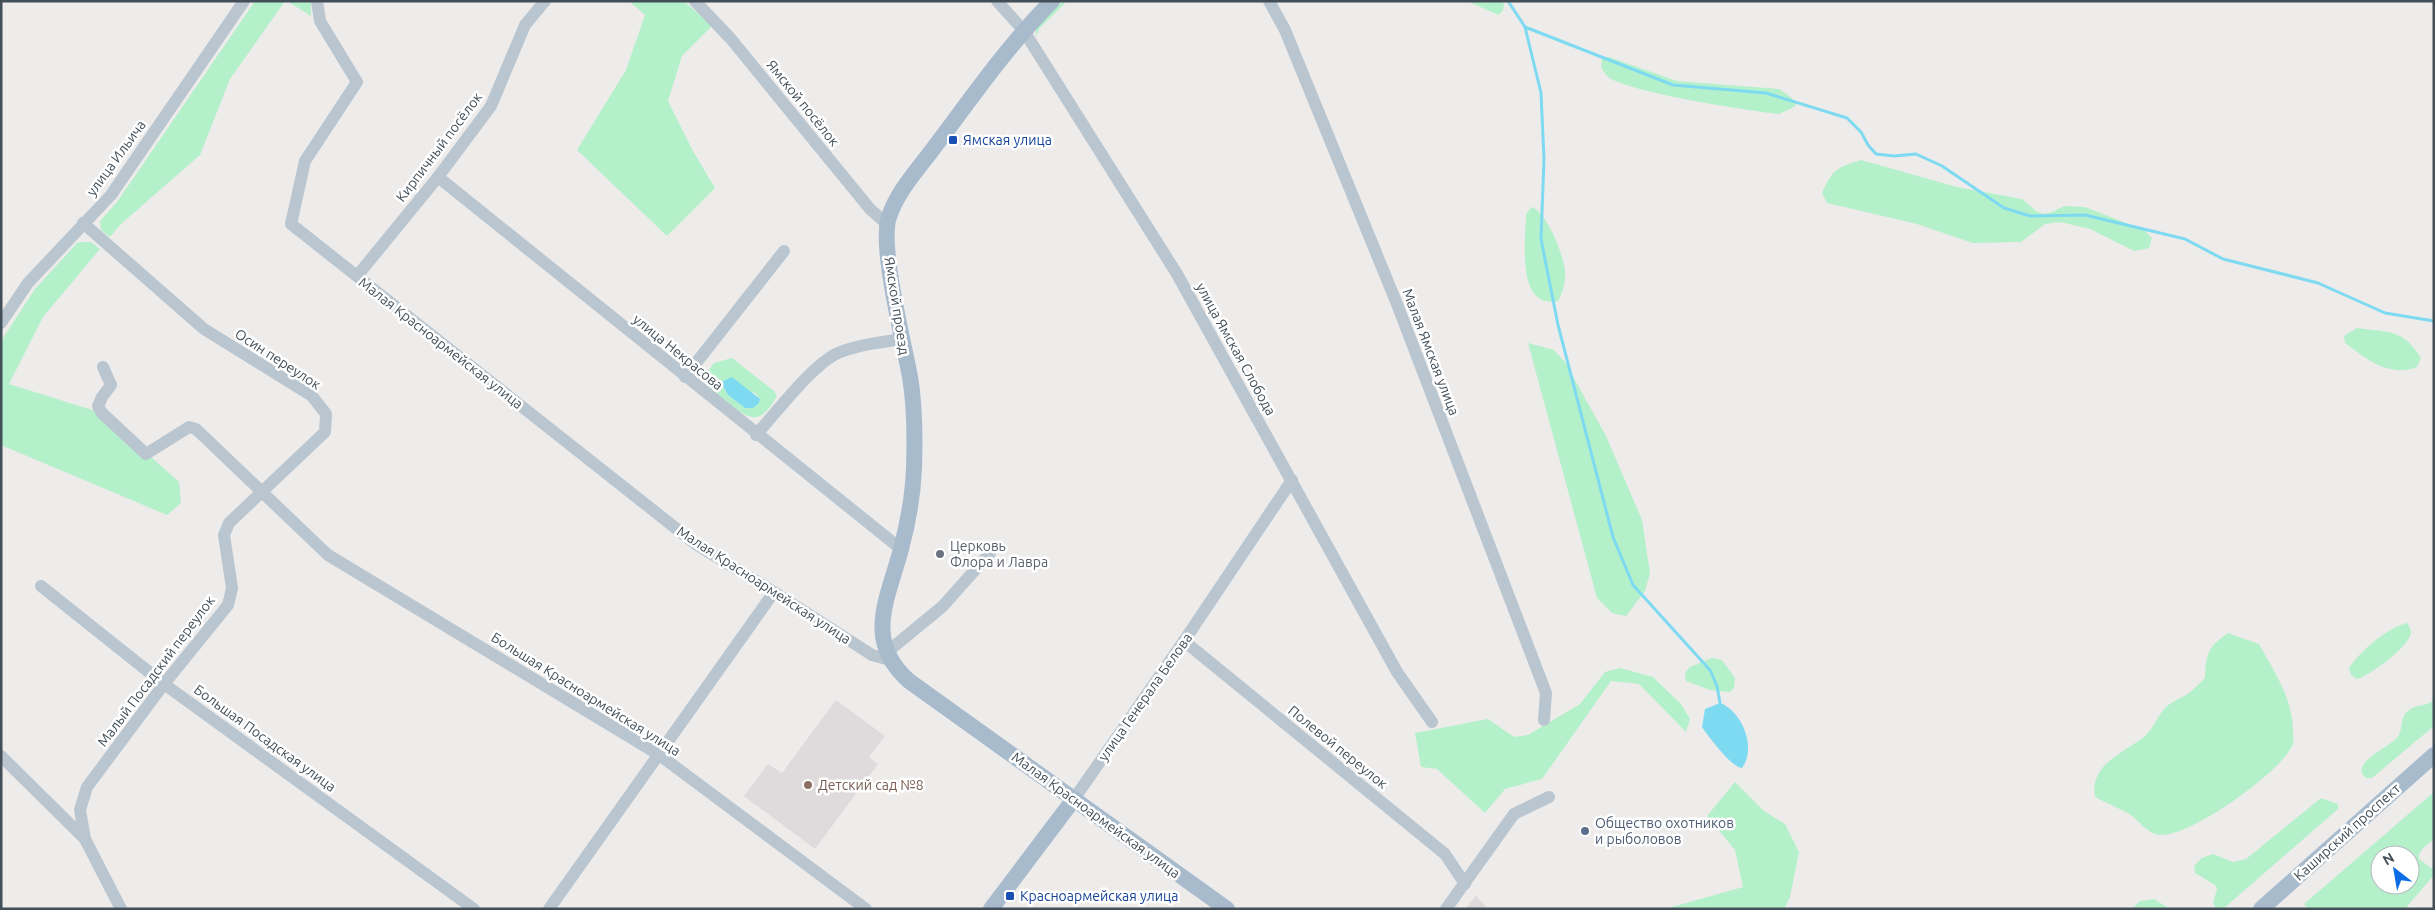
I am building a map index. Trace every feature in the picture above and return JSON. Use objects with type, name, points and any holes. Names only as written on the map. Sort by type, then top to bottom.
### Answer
[{"type":"main road","name":"Ямской проезд","points":[[888,657],[882,638],[882,620],[901,549],[910,506],[914,467],[910,380],[887,244],[887,224],[893,207],[915,174],[1024,31],[1052,1]]},
{"type":"main road","name":"Малая Красноармейская улица","points":[[888,657],[909,681],[1227,909]]},
{"type":"main road","name":"Каширский проспект","points":[[2261,909],[2434,755]]},
{"type":"main road","name":"улица Генерала Белова","points":[[991,909],[1074,799]]},
{"type":"street","name":"улица Ильича","points":[[1,323],[28,282],[111,195],[244,1]]},
{"type":"street","name":"Малая Красноармейская улица","points":[[317,1],[320,21],[357,82],[305,161],[291,224],[697,545],[872,655],[888,657]]},
{"type":"street","name":"Кирпичный посёлок","points":[[357,276],[438,177],[491,106],[525,25],[545,1]]},
{"type":"street","name":"Ямской посёлок","points":[[695,1],[731,39],[870,209],[887,224]]},
{"type":"street","name":"улица Ямская Слобода","points":[[997,1],[1024,31],[1177,274],[1397,672],[1432,722]]},
{"type":"street","name":"Малая Ямская улица","points":[[1270,1],[1285,30],[1397,304],[1539,674],[1546,693],[1544,720]]},
{"type":"street","name":"улица Некрасова","points":[[438,177],[756,435],[901,549]]},
{"type":"street","name":"Осин переулок","points":[[83,224],[204,329],[312,396],[326,414],[325,432],[261,493]]},
{"type":"street","points":[[685,377],[784,251]]},
{"type":"street","points":[[756,435],[805,379],[836,354],[878,342],[902,339]]},
{"type":"street","points":[[103,366],[111,385],[98,406],[102,413],[146,454],[189,427],[196,429],[261,493]]},
{"type":"street","name":"улица Генерала Белова","points":[[1074,799],[1184,641],[1292,480]]},
{"type":"street","name":"Большая Красноармейская улица","points":[[261,493],[328,555],[658,754],[866,909]]},
{"type":"street","name":"Малый Посадский переулок","points":[[85,839],[80,810],[87,787],[164,684],[228,605],[232,588],[224,535],[229,523],[261,493]]},
{"type":"street","points":[[888,657],[943,606],[990,553]]},
{"type":"street","name":"Большая Посадская улица","points":[[41,586],[164,684],[474,909]]},
{"type":"street","points":[[549,909],[774,592]]},
{"type":"street","name":"Полевой переулок","points":[[1184,641],[1446,854],[1464,884]]},
{"type":"street","points":[[1,756],[85,839],[121,909]]},
{"type":"street","points":[[1446,909],[1514,814],[1549,797]]},
{"type":"shaded area","name":"Детский сад №8","points":[[836,700],[885,736],[869,757],[878,764],[815,849],[744,796],[768,764],[782,773]]},
{"type":"shaded area","points":[[1476,896],[1488,909],[1466,909]]},
{"type":"green space","points":[[255,1],[285,1],[230,79],[200,155],[121,224],[110,237],[101,230],[100,221],[117,202]]},
{"type":"green space","points":[[287,1],[311,1],[311,16]]},
{"type":"green space","points":[[629,1],[684,1],[712,26],[682,56],[668,101],[693,151],[715,188],[667,236],[577,150],[626,70],[645,15]]},
{"type":"green space","points":[[1063,1],[1067,1],[1039,29],[1036,37],[1036,28]]},
{"type":"green space","points":[[1467,1],[1502,1],[1504,3],[1503,11],[1498,15]]},
{"type":"green space","points":[[1609,57],[1677,81],[1779,89],[1792,98],[1796,106],[1779,114],[1689,100],[1637,88],[1607,76],[1601,67],[1602,59]]},
{"type":"green space","points":[[1861,160],[1957,187],[2022,199],[2036,211],[2043,214],[2064,206],[2085,207],[2144,230],[2152,238],[2149,248],[2134,251],[2090,229],[2060,222],[2045,224],[2021,242],[1973,243],[1917,224],[1827,203],[1822,193],[1836,170]]},
{"type":"green space","points":[[1532,207],[1538,211],[1549,226],[1562,255],[1565,279],[1558,301],[1544,301],[1535,294],[1529,283],[1526,270],[1525,239],[1526,214]]},
{"type":"green space","points":[[91,242],[100,249],[43,317],[9,384],[102,413],[179,482],[181,503],[167,515],[1,445],[1,341],[35,289],[77,243]]},
{"type":"green space","points":[[2357,328],[2387,332],[2408,341],[2421,358],[2417,367],[2397,370],[2370,361],[2345,343],[2344,336]]},
{"type":"green space","points":[[1528,343],[1554,350],[1565,362],[1606,436],[1642,520],[1650,573],[1645,591],[1626,616],[1612,613],[1597,598]]},
{"type":"green space","points":[[732,358],[774,391],[777,396],[765,413],[753,417],[747,416],[712,390],[702,379],[714,363]],"holes":[[[723,386],[755,393],[760,399],[759,403],[745,408],[728,395]]]},
{"type":"green space","points":[[2407,623],[2411,633],[2409,639],[2396,653],[2363,677],[2357,679],[2351,675],[2349,668],[2367,648],[2391,629]]},
{"type":"green space","points":[[2228,633],[2259,644],[2282,686],[2290,708],[2293,744],[2272,770],[2213,814],[2175,833],[2156,834],[2148,830],[2129,814],[2095,797],[2097,776],[2110,760],[2145,736],[2165,708],[2188,694],[2205,678],[2209,651],[2216,642]]},
{"type":"green space","points":[[1712,658],[1722,660],[1735,678],[1734,688],[1730,692],[1710,690],[1686,681],[1685,673],[1690,667]]},
{"type":"green space","points":[[1620,668],[1653,677],[1681,704],[1690,719],[1686,732],[1639,684],[1611,681],[1542,779],[1505,789],[1485,813],[1437,769],[1421,767],[1415,733],[1488,719],[1514,737],[1528,735],[1580,704],[1605,672]]},
{"type":"green space","points":[[2434,700],[2434,726],[2372,778],[2366,778],[2362,772],[2362,766],[2399,735],[2406,712]]},
{"type":"green space","points":[[1735,782],[1764,811],[1785,824],[1799,852],[1790,897],[1784,909],[1673,909],[1672,907],[1743,887],[1735,850],[1707,816]]},
{"type":"green space","points":[[2434,792],[2434,839],[2420,853],[2420,845],[2372,845]]},
{"type":"green space","points":[[2321,798],[2338,804],[2338,809],[2223,909],[2216,909],[2213,902],[2217,890],[2215,885],[2195,873],[2194,866],[2202,858],[2213,854],[2233,862],[2246,859]]},
{"type":"green space","points":[[2370,847],[2370,895],[2417,895],[2405,909],[2308,909],[2304,904]]},
{"type":"green space","points":[[2420,860],[2434,870],[2433,876],[2420,891]]},
{"type":"green space","points":[[2154,899],[2170,909],[2132,909],[2140,901]]},
{"type":"water","points":[[732,377],[760,399],[759,403],[753,408],[745,408],[728,395],[723,386],[723,381]]},
{"type":"water","points":[[1720,703],[1728,707],[1735,714],[1745,731],[1748,751],[1742,768],[1732,763],[1702,727],[1705,709]]},
{"type":"waterway","points":[[1508,1],[1525,27],[1673,85],[1766,93],[1847,118],[1861,132],[1868,145],[1876,154],[1894,156],[1916,154],[1942,166],[2004,208],[2030,216],[2085,215],[2185,239],[2223,259],[2318,283],[2385,313],[2434,321]]},
{"type":"waterway","points":[[1525,27],[1541,93],[1544,159],[1541,239],[1558,325],[1613,537],[1633,585],[1710,670],[1717,686],[1720,703]]},
{"type":"place","name":"Ямская улица","points":[[953,140]]},
{"type":"place","name":"Церковь Флора и Лавра","points":[[940,554]]},
{"type":"place","name":"Детский сад №8","points":[[808,785]]},
{"type":"place","name":"Общество охотников и рыболовов","points":[[1585,831]]},
{"type":"place","name":"Красноармейская улица","points":[[1010,896]]}]
